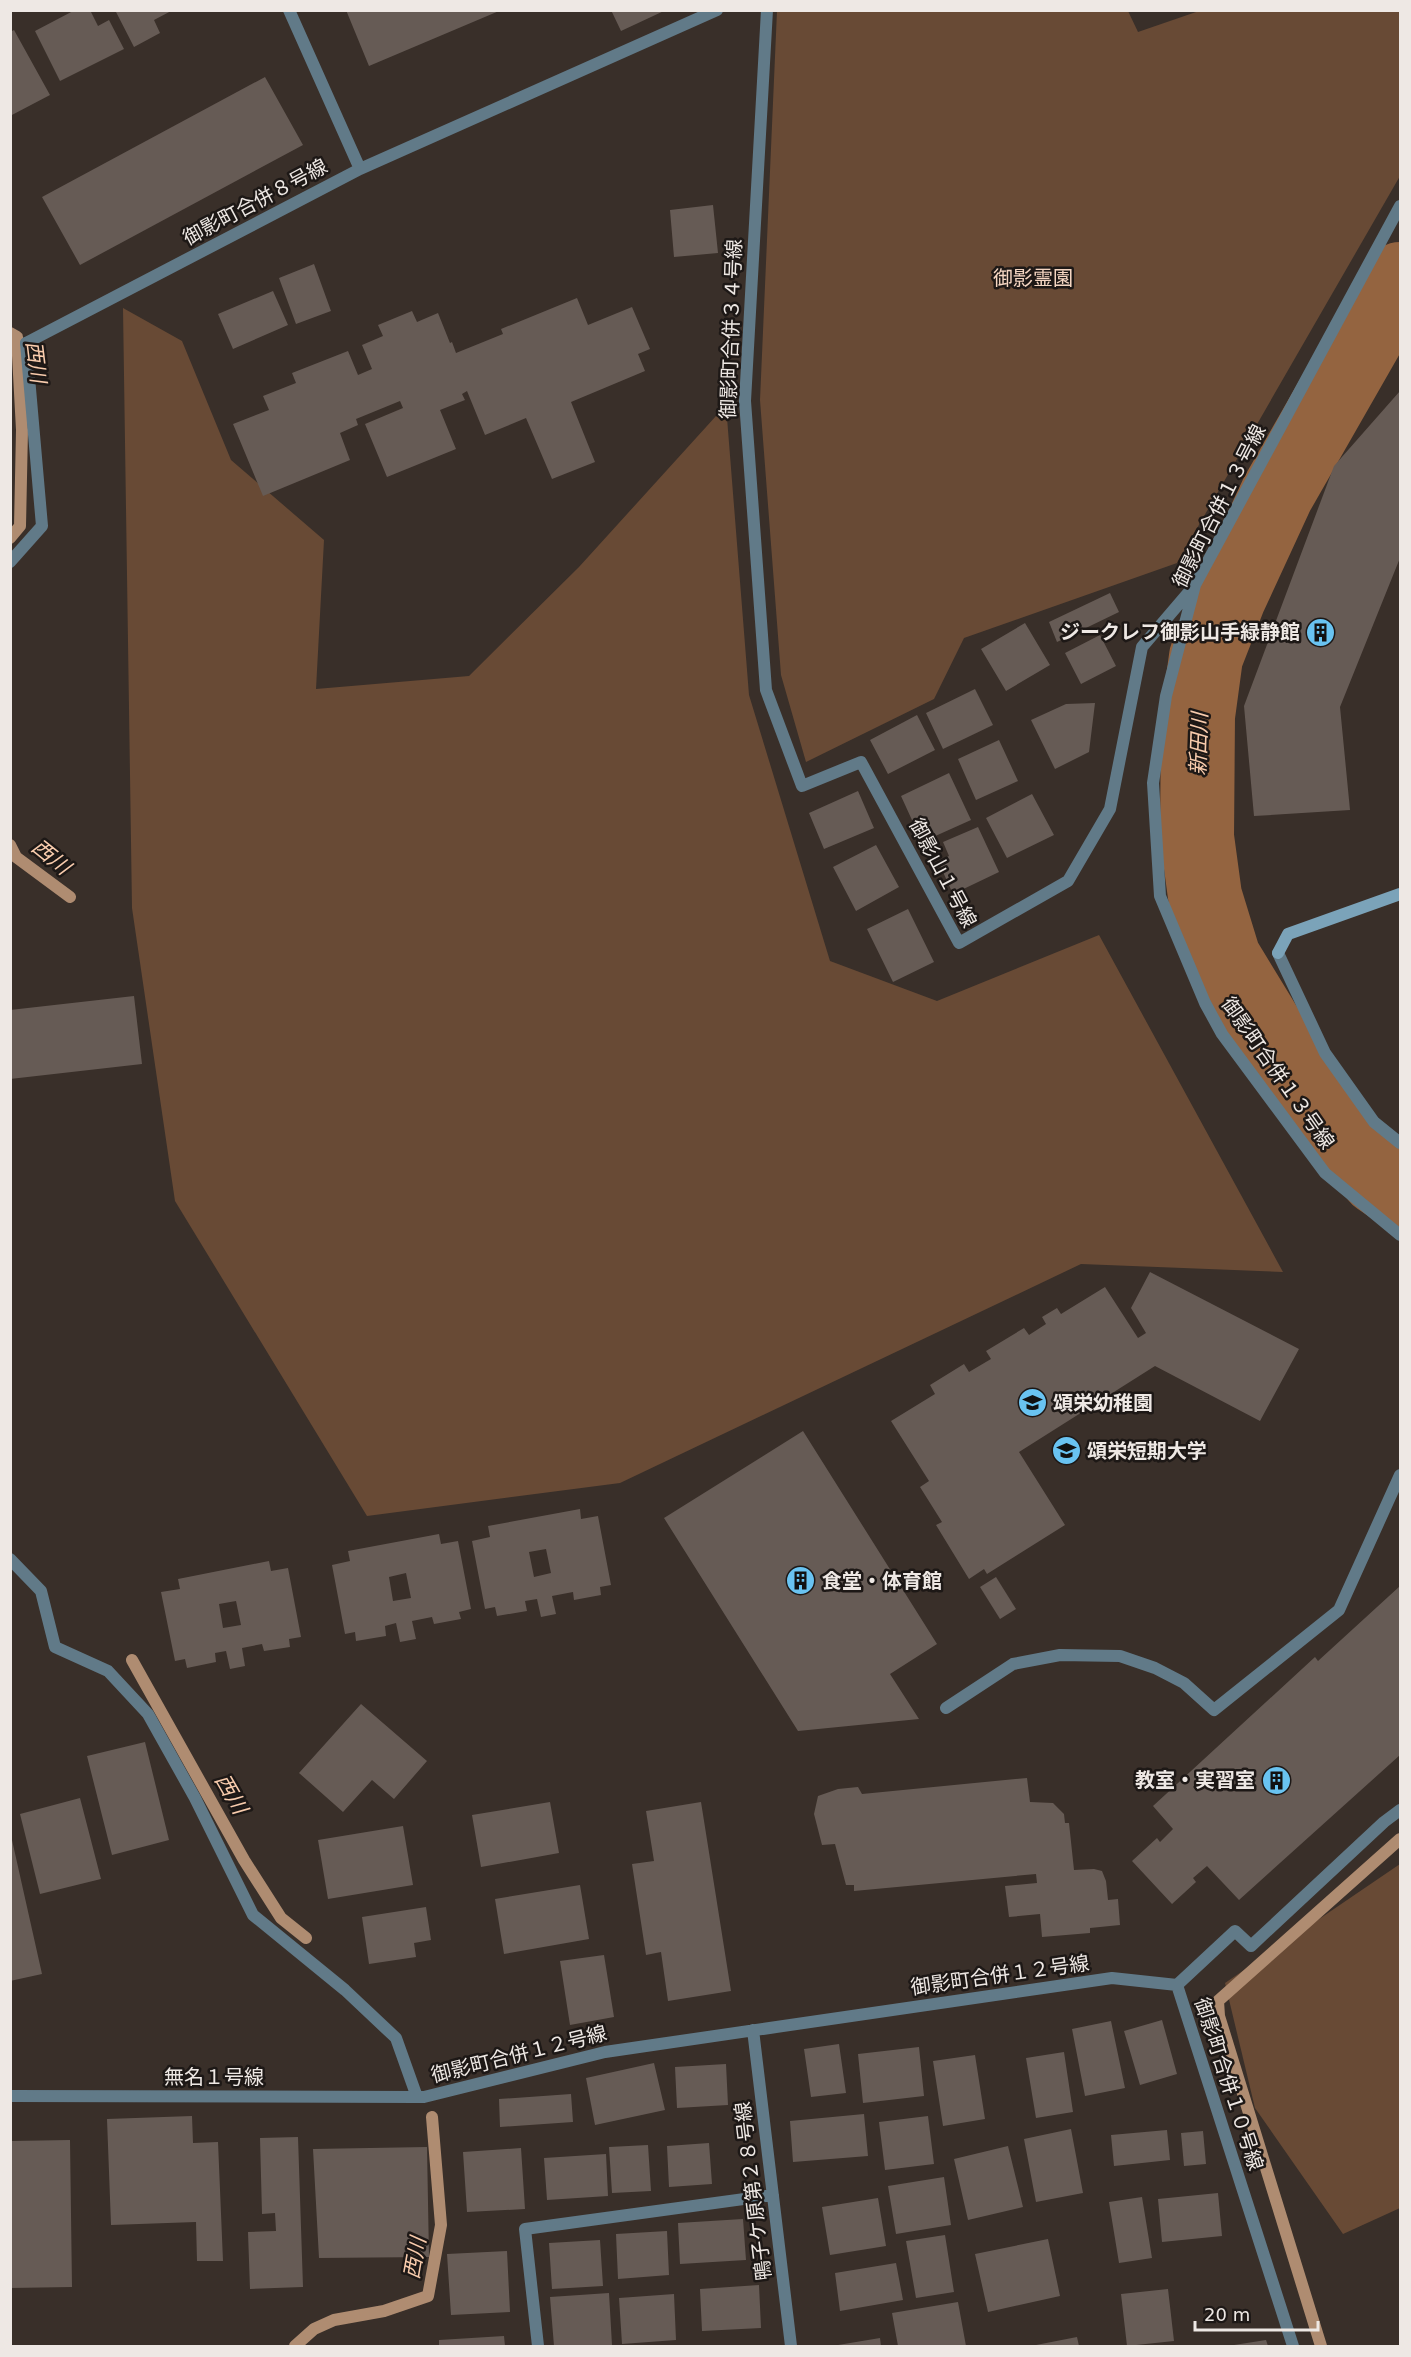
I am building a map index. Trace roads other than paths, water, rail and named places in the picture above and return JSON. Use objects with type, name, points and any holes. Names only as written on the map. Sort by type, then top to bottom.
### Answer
[{"type":"street","points":[[289,10],[360,169]]},
{"type":"street","name":"御影町合併８号線","points":[[10,562],[42,526],[26,343],[360,169],[717,10]]},
{"type":"street","name":"御影町合併３４号線","points":[[767,10],[745,401],[766,690],[801,786]]},
{"type":"street","name":"御影町合併１３号線","points":[[1401,206],[1195,585],[1166,696],[1153,783],[1161,896],[1205,1003],[1222,1034],[1325,1173],[1401,1235]]},
{"type":"street","name":"御影山１号線","points":[[801,786],[861,762],[959,944],[1068,881],[1110,808],[1142,647],[1195,585]]},
{"type":"street","points":[[1401,894],[1288,934],[1278,953],[1325,1053],[1374,1122],[1401,1143]]},
{"type":"street","points":[[946,1708],[1013,1664],[1060,1655],[1120,1656],[1155,1668],[1184,1683],[1214,1710],[1339,1610],[1401,1475]]},
{"type":"street","name":"御影町合併１２号線","points":[[10,1559],[41,1591],[55,1647],[108,1671],[148,1714],[195,1798],[253,1915],[345,1990],[396,2038],[417,2097],[605,2052],[753,2030],[1112,1978],[1177,1985]]},
{"type":"street","name":"御影町合併１０号線","points":[[1293,2346],[1177,1985],[1236,1931],[1251,1946],[1384,1822],[1401,1810]]},
{"type":"street","name":"鴨子ケ原第２８号線","points":[[753,2030],[791,2346]]},
{"type":"street","name":"無名１号線","points":[[10,2096],[417,2097]]},
{"type":"street","points":[[538,2346],[525,2229],[773,2195]]},
{"type":"waterway","name":"新田川","points":[[1400,279],[1277,494],[1229,598],[1206,657],[1198,716],[1197,837],[1205,896],[1224,958],[1291,1068],[1378,1178],[1400,1193]]},
{"type":"waterway","name":"西川","points":[[10,333],[17,337],[22,430],[20,526],[10,538]]},
{"type":"waterway","name":"西川","points":[[10,845],[16,857],[70,897]]},
{"type":"waterway","name":"西川","points":[[132,1660],[244,1860],[281,1918],[306,1938]]},
{"type":"waterway","points":[[1321,2346],[1219,2016],[1218,2001],[1400,1839]]},
{"type":"waterway","name":"西川","points":[[295,2346],[314,2329],[334,2320],[384,2311],[428,2296],[441,2225],[432,2117]]},
{"type":"place","name":"ジークレフ御影山手緑静館","points":[[1321,632]]},
{"type":"place","name":"頌栄幼稚園","points":[[1032,1403]]},
{"type":"place","name":"頌栄短期大学","points":[[1066,1451]]},
{"type":"place","name":"食堂・体育館","points":[[801,1581]]},
{"type":"place","name":"教室・実習室","points":[[1276,1780]]},
{"type":"park label","name":"御影霊園","points":[[1033,278]]}]
